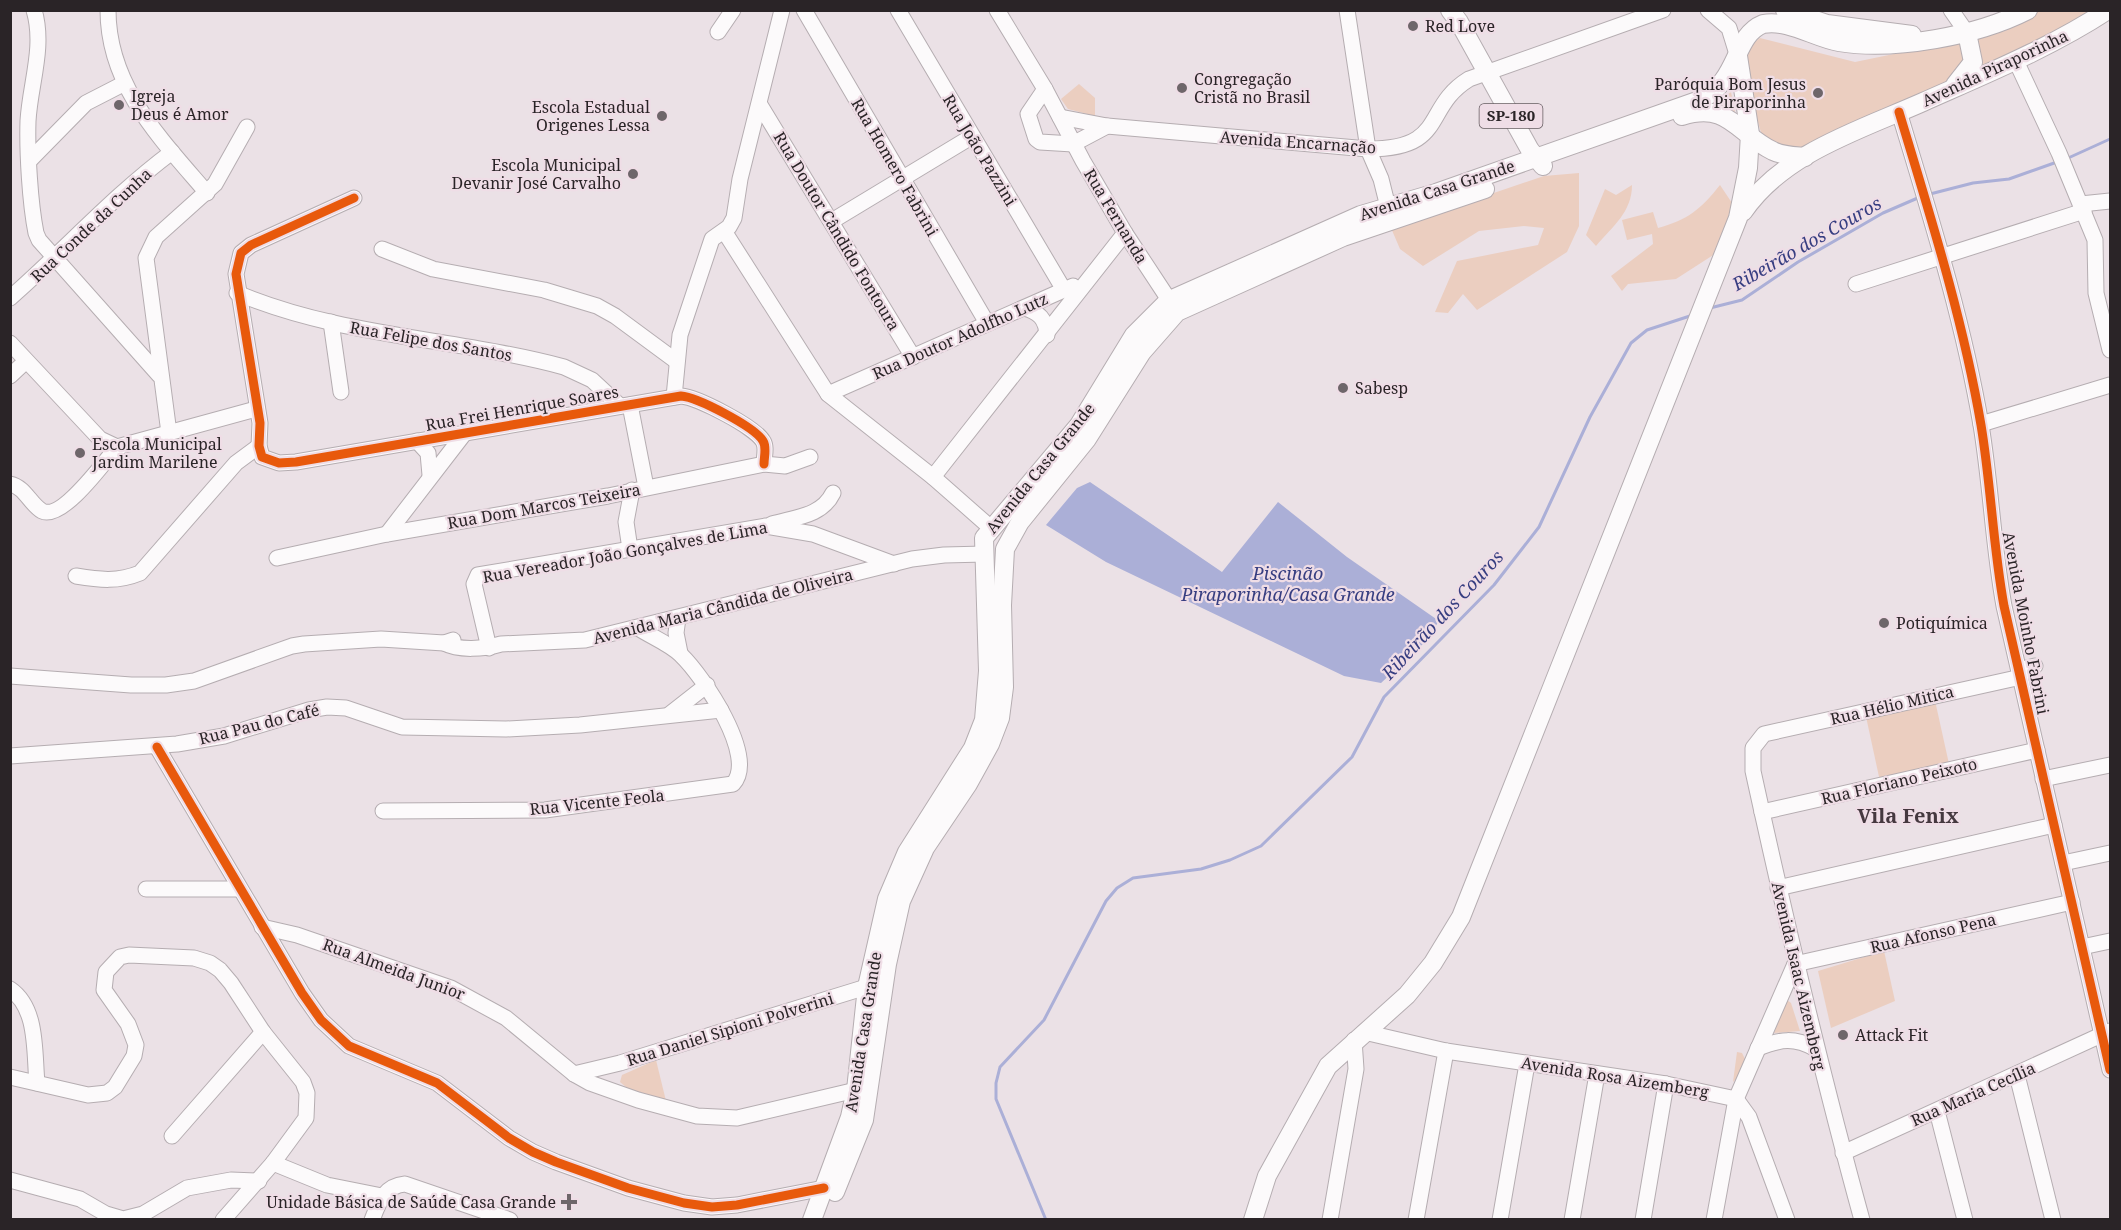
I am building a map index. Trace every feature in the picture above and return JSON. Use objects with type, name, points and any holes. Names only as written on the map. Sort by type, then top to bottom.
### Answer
[{"type":"main road","points":[[1785,10],[1827,24],[1929,38]]},
{"type":"main road","points":[[1253,1220],[1267,1176],[1328,1066],[1407,995],[1447,943],[1461,916],[1738,218],[1748,168],[1750,134],[1737,54],[1752,31],[1767,23],[1858,44],[1879,45],[1966,33],[2006,21],[2028,10]]},
{"type":"main road","name":"Avenida Piraporinha","points":[[1738,218],[1767,181],[1805,157],[1899,112],[2016,61],[2108,10]]},
{"type":"main road","name":"SP-180","points":[[1455,14],[1486,72],[1540,162]]},
{"type":"main road","points":[[1952,89],[1973,62],[1966,33]]},
{"type":"main road","name":"Avenida Casa Grande","points":[[812,1220],[850,1117],[876,985],[906,891],[925,848],[968,784],[1000,718],[1004,687],[1002,604],[1005,549],[1029,508],[1101,420],[1172,306],[1342,237],[1710,95],[1726,80],[1737,54]]},
{"type":"main road","name":"Avenida Casa Grande","points":[[825,1220],[864,1120],[876,985],[887,899],[907,852],[973,748],[984,720],[988,671],[987,540],[1079,425],[1134,335],[1172,306],[1346,221],[1388,207],[1540,162],[1697,111],[1718,113],[1750,134]]},
{"type":"main road","points":[[1750,134],[1776,153],[1805,157]]},
{"type":"main road","points":[[987,540],[1005,549]]},
{"type":"street","points":[[34,10],[39,26],[39,43],[28,122],[36,232],[159,375]]},
{"type":"street","points":[[108,10],[111,51],[123,84],[172,152],[207,193]]},
{"type":"street","points":[[718,32],[733,10]]},
{"type":"street","points":[[674,397],[680,335],[711,239],[724,231],[734,218],[740,179],[782,10]]},
{"type":"street","name":"Rua Homero Fabrini","points":[[804,10],[987,323]]},
{"type":"street","points":[[997,10],[1060,117]]},
{"type":"street","points":[[1347,10],[1368,149],[1381,179],[1388,207]]},
{"type":"street","name":"Avenida Encarnação","points":[[1060,117],[1107,126],[1368,149],[1395,147],[1423,136],[1457,87],[1469,79],[1663,10]]},
{"type":"street","points":[[1708,10],[1729,28],[1737,54]]},
{"type":"street","points":[[1951,10],[1966,33]]},
{"type":"street","name":"Rua João Pazzini","points":[[901,11],[971,137],[1064,290]]},
{"type":"street","points":[[2016,61],[2062,160],[2104,263],[2096,293],[2110,350]]},
{"type":"street","points":[[30,160],[86,103],[123,84]]},
{"type":"street","points":[[1045,89],[1028,114],[1036,139],[1047,144],[1073,144],[1107,126]]},
{"type":"street","name":"Rua Doutor Cândido Fontoura","points":[[760,105],[832,220],[913,357]]},
{"type":"street","name":"Avenida Moinho Fabrini","points":[[1899,112],[1941,257],[1981,424],[1994,546],[2043,779],[2082,947],[2106,1033],[2110,1070]]},
{"type":"street","name":"Rua Fernanda","points":[[1060,117],[1073,144],[1125,233],[1172,306]]},
{"type":"street","points":[[169,433],[159,375],[146,258],[156,237],[165,226],[215,184],[247,127]]},
{"type":"street","points":[[832,220],[971,137]]},
{"type":"street","name":"Rua Conde da Cunha","points":[[10,298],[56,258],[133,181],[172,152]]},
{"type":"street","points":[[76,576],[116,580],[141,573],[236,463],[258,446],[260,423],[237,293],[236,274],[241,253],[251,245],[354,198]]},
{"type":"street","points":[[1856,284],[2082,208],[2110,201]]},
{"type":"street","points":[[724,231],[828,394],[974,512],[979,531],[987,540]]},
{"type":"street","points":[[933,477],[1092,279],[1125,233]]},
{"type":"street","points":[[382,249],[433,269],[533,288],[597,306],[615,316],[676,361]]},
{"type":"street","name":"Rua Doutor Adolfho Lutz","points":[[828,394],[1092,279]]},
{"type":"street","name":"Rua Felipe dos Santos","points":[[237,293],[274,309],[331,322],[564,367],[592,380],[625,406]]},
{"type":"street","points":[[1024,308],[1039,314],[1044,320],[1047,335]]},
{"type":"street","points":[[242,319],[274,309]]},
{"type":"street","points":[[331,322],[341,392]]},
{"type":"street","points":[[10,343],[100,439],[117,447]]},
{"type":"street","points":[[10,375],[26,361]]},
{"type":"street","points":[[585,378],[592,396],[592,410]]},
{"type":"street","points":[[1981,424],[2110,385]]},
{"type":"street","name":"Rua Frei Henrique Soares","points":[[258,446],[262,457],[279,463],[464,434],[674,397],[702,400],[759,436],[766,447],[764,464]]},
{"type":"street","points":[[625,406],[639,489],[626,522]]},
{"type":"street","points":[[10,484],[21,489],[42,510],[48,512],[64,508],[117,447],[256,409]]},
{"type":"street","points":[[387,534],[430,475],[464,434]]},
{"type":"street","points":[[417,441],[428,453],[430,475]]},
{"type":"street","name":"Rua Dom Marcos Teixeira","points":[[277,558],[387,534],[608,496],[764,464],[785,466],[810,457]]},
{"type":"street","points":[[766,526],[819,511],[828,504],[833,492]]},
{"type":"street","points":[[608,496],[626,522],[630,549]]},
{"type":"street","name":"Rua Vereador João Gonçalves de Lima","points":[[493,644],[474,584],[478,574],[766,526],[813,534],[894,564]]},
{"type":"street","name":"Avenida Maria Cândida de Oliveira","points":[[10,676],[131,686],[166,685],[194,681],[292,646],[346,640],[381,639],[444,643],[454,647],[565,643],[638,628],[850,574],[944,555],[987,540]]},
{"type":"street","points":[[844,545],[850,555],[850,574]]},
{"type":"street","points":[[678,618],[676,633],[680,653]]},
{"type":"street","points":[[638,628],[680,653],[706,685],[721,710]]},
{"type":"street","name":"Rua Hélio Mitica","points":[[1764,734],[2020,673],[2035,666]]},
{"type":"street","points":[[670,714],[706,685]]},
{"type":"street","name":"Rua Pau do Café","points":[[10,756],[157,747],[224,736],[309,710],[327,707],[346,708],[402,727],[506,729],[580,725],[721,710]]},
{"type":"street","name":"Rua Vicente Feola","points":[[383,811],[545,810],[726,787],[737,780],[740,774],[740,759],[721,710]]},
{"type":"street","name":"Avenida Isaac Aizemberg","points":[[1764,734],[1754,748],[1751,762],[1795,964],[1862,1220]]},
{"type":"street","points":[[157,747],[302,993],[334,1035],[369,1056],[437,1083],[532,1152],[628,1188],[703,1206],[736,1205],[824,1188]]},
{"type":"street","name":"Rua Floriano Peixoto","points":[[1762,812],[2037,750]]},
{"type":"street","points":[[2043,779],[2110,765]]},
{"type":"street","points":[[1778,888],[2054,825]]},
{"type":"street","points":[[2063,863],[2110,853]]},
{"type":"street","points":[[146,889],[240,889]]},
{"type":"street","name":"Rua Afonso Pena","points":[[1795,964],[2072,902]]},
{"type":"street","name":"Rua Almeida Junior","points":[[262,927],[297,935],[451,988],[477,1000],[506,1018],[574,1074],[619,1094],[697,1116],[737,1118],[856,1090]]},
{"type":"street","points":[[279,954],[297,935]]},
{"type":"street","points":[[2082,947],[2110,941]]},
{"type":"street","points":[[10,1077],[99,1096],[107,1093],[123,1078],[134,1056],[136,1045],[128,1024],[108,999],[103,982],[112,963],[129,955],[194,958],[210,963],[220,970],[231,983],[263,1032],[303,1082],[307,1093],[306,1118],[259,1181],[223,1220]]},
{"type":"street","points":[[1714,1220],[1736,1099],[1795,964]]},
{"type":"street","name":"Rua Daniel Sipioni Polverini","points":[[574,1074],[620,1064],[876,985]]},
{"type":"street","points":[[10,989],[22,998],[30,1016],[37,1083]]},
{"type":"street","points":[[172,1136],[263,1032]]},
{"type":"street","name":"Rua Maria Cecília","points":[[1843,1153],[2106,1033]]},
{"type":"street","points":[[1330,1220],[1356,1070],[1359,1036]]},
{"type":"street","name":"Avenida Rosa Aizemberg","points":[[1359,1036],[1666,1084],[1736,1099]]},
{"type":"street","points":[[1758,1048],[1782,1039],[1793,1039],[1816,1049]]},
{"type":"street","points":[[1416,1220],[1446,1051]]},
{"type":"street","points":[[619,1094],[615,1079],[620,1064]]},
{"type":"street","points":[[1500,1220],[1527,1064]]},
{"type":"street","points":[[1572,1220],[1597,1074]]},
{"type":"street","points":[[2017,1075],[2053,1220]]},
{"type":"street","points":[[1643,1220],[1666,1084]]},
{"type":"street","points":[[1736,1099],[1743,1106],[1754,1129],[1787,1220]]},
{"type":"street","points":[[1937,1111],[1965,1220]]},
{"type":"street","points":[[1730,1132],[1743,1125],[1754,1129]]},
{"type":"street","points":[[273,1163],[327,1185],[382,1196]]},
{"type":"street","points":[[10,1180],[80,1199],[106,1214],[123,1220],[143,1214],[187,1188],[231,1180],[259,1181]]},
{"type":"street","points":[[372,1220],[382,1196],[398,1185],[413,1186],[510,1220]]},
{"type":"shaded area","points":[[2039,11],[2099,11],[2028,49],[1799,148],[1790,149],[1762,136],[1746,70],[1752,47],[1760,38],[1855,62],[2005,31]]},
{"type":"shaded area","points":[[1079,84],[1095,98],[1095,116],[1068,109],[1061,99]]},
{"type":"shaded area","points":[[1731,92],[1735,112],[1714,104]]},
{"type":"shaded area","points":[[1579,173],[1579,226],[1567,252],[1477,310],[1463,294],[1448,313],[1435,312],[1457,261],[1538,245],[1544,228],[1524,226],[1479,231],[1423,266],[1400,249],[1391,228],[1544,176]]},
{"type":"shaded area","points":[[1632,185],[1625,211],[1596,246],[1586,235],[1605,189],[1616,195]]},
{"type":"shaded area","points":[[1720,185],[1736,209],[1721,250],[1676,279],[1628,284],[1622,291],[1611,276],[1653,244],[1652,234],[1627,240],[1622,220],[1653,212],[1658,228],[1668,225],[1693,212],[1707,201]]},
{"type":"shaded area","points":[[1934,696],[1949,764],[1881,786],[1865,712]]},
{"type":"shaded area","points":[[1884,951],[1895,1001],[1831,1028],[1818,971]]},
{"type":"shaded area","points":[[1787,1000],[1791,1003],[1800,1031],[1774,1033]]},
{"type":"shaded area","points":[[1737,1052],[1742,1053],[1746,1061],[1741,1074],[1733,1082]]},
{"type":"shaded area","points":[[656,1060],[666,1101],[633,1093],[620,1082],[622,1075]]},
{"type":"water","name":"Piscinão Piraporinha/Casa Grande","points":[[1090,482],[1222,572],[1278,502],[1347,557],[1439,621],[1425,642],[1381,683],[1344,676],[1106,562],[1046,525],[1077,488]]},
{"type":"waterway","name":"Ribeirão dos Couros","points":[[2066,159],[2110,139]]},
{"type":"waterway","name":"Ribeirão dos Couros","points":[[1930,194],[1973,183],[2009,179],[2057,162]]},
{"type":"waterway","name":"Ribeirão dos Couros","points":[[1710,308],[1742,300],[1798,262],[1883,213],[1920,197]]},
{"type":"waterway","name":"Ribeirão dos Couros","points":[[1046,1220],[996,1099],[996,1083],[1000,1067],[1044,1020],[1106,901],[1117,888],[1133,878],[1201,869],[1230,860],[1261,846],[1352,757],[1384,697],[1494,585],[1539,527],[1590,417],[1631,343],[1647,330],[1693,315]]},
{"type":"cycle path","points":[[1899,112],[1945,267],[1974,385],[2004,606],[2110,1070]]},
{"type":"cycle path","points":[[354,198],[251,245],[241,253],[236,274],[260,423],[259,446],[262,457],[279,463],[296,462],[681,396],[699,401],[725,414],[758,435],[765,446],[764,464]]},
{"type":"cycle path","points":[[157,747],[302,993],[321,1020],[349,1046],[437,1083],[509,1138],[533,1152],[628,1188],[684,1203],[712,1207],[737,1205],[824,1188]]},
{"type":"place","name":"Red Love","points":[[1413,26]]},
{"type":"place","name":"Congregação Cristã no Brasil","points":[[1182,88]]},
{"type":"place","name":"Paróquia Bom Jesus de Piraporinha","points":[[1818,93]]},
{"type":"place","name":"Igreja Deus é Amor","points":[[119,105]]},
{"type":"place","name":"Escola Estadual Origenes Lessa","points":[[662,116]]},
{"type":"place","name":"Escola Municipal Devanir José Carvalho","points":[[633,174]]},
{"type":"place","name":"Sabesp","points":[[1343,388]]},
{"type":"place","name":"Escola Municipal Jardim Marilene","points":[[80,453]]},
{"type":"place","name":"Potiquímica","points":[[1884,623]]},
{"type":"place","name":"Attack Fit","points":[[1843,1035]]},
{"type":"place","name":"Unidade Básica de Saúde Casa Grande","points":[[569,1202]]},
{"type":"district","name":"Vila Fenix","points":[[1908,816]]}]
